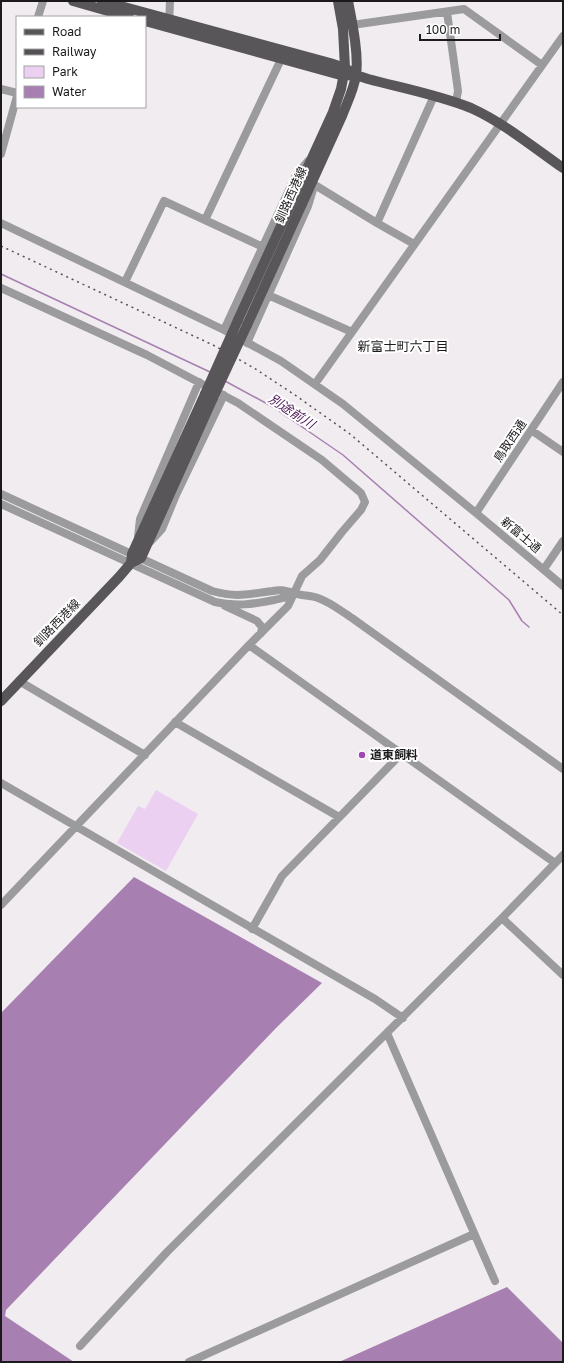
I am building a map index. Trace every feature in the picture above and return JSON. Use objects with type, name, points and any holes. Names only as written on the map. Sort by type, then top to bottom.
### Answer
[{"type":"main road","points":[[73,1],[126,16]]},
{"type":"main road","points":[[102,1],[170,24],[456,102],[500,123],[563,168]]},
{"type":"main road","name":"釧路西港線","points":[[309,182],[314,154],[333,112],[345,72],[343,29],[338,1]]},
{"type":"main road","points":[[348,1],[356,59],[356,75]]},
{"type":"main road","points":[[146,21],[170,24]]},
{"type":"main road","name":"釧路西港線","points":[[1,701],[119,577],[135,558],[243,322],[342,116],[356,75]]},
{"type":"street","points":[[38,16],[42,1]]},
{"type":"street","points":[[170,1],[170,24]]},
{"type":"street","points":[[352,25],[447,12],[464,8],[542,65]]},
{"type":"street","points":[[447,12],[458,91],[456,102]]},
{"type":"street","points":[[315,384],[563,36]]},
{"type":"street","points":[[205,220],[284,54]]},
{"type":"street","points":[[1,89],[16,94]]},
{"type":"street","points":[[377,224],[434,96]]},
{"type":"street","points":[[1,154],[16,98]]},
{"type":"street","points":[[224,330],[296,176],[314,154]]},
{"type":"street","points":[[247,343],[308,206],[309,182],[377,224],[414,244]]},
{"type":"street","points":[[125,282],[164,201],[263,247]]},
{"type":"street","name":"新富士通","points":[[1,223],[224,330],[281,361],[355,414],[563,586]]},
{"type":"street","points":[[1,288],[147,355],[238,403],[322,460],[361,493],[365,502],[361,510],[320,560],[302,576],[288,606],[2,902]]},
{"type":"street","points":[[268,295],[352,332]]},
{"type":"street","points":[[142,543],[140,519],[199,382]]},
{"type":"street","name":"鳥取西通","points":[[476,513],[563,382]]},
{"type":"street","points":[[142,543],[162,529],[224,395]]},
{"type":"street","points":[[532,430],[563,452]]},
{"type":"street","points":[[1,494],[135,558],[212,591],[228,596],[256,594],[274,590],[287,590],[318,598],[335,606],[563,770]]},
{"type":"street","points":[[1,504],[78,540],[135,558],[194,592],[257,620],[262,627],[261,633]]},
{"type":"street","points":[[544,569],[563,540]]},
{"type":"street","points":[[221,603],[250,605],[287,598],[294,593]]},
{"type":"street","points":[[249,645],[555,864]]},
{"type":"street","points":[[19,681],[145,755]]},
{"type":"street","points":[[175,722],[339,818]]},
{"type":"street","points":[[252,929],[282,876],[401,754]]},
{"type":"street","points":[[1,783],[375,999],[403,1018]]},
{"type":"street","points":[[80,1346],[167,1252],[403,1018],[563,855]]},
{"type":"street","points":[[502,918],[563,975]]},
{"type":"street","points":[[387,1033],[495,1281]]},
{"type":"street","points":[[189,1362],[474,1234]]},
{"type":"green space","points":[[156,790],[198,814],[166,871],[117,843],[138,806],[145,809]]},
{"type":"water","points":[[134,877],[322,983],[277,1027],[6,1310],[5,1316],[74,1362],[1,1362],[1,1013]]},
{"type":"water","points":[[507,1287],[563,1343],[563,1362],[339,1362]]},
{"type":"waterway","name":"別途前川","points":[[1,274],[210,372]]},
{"type":"waterway","name":"別途前川","points":[[225,381],[273,407],[343,455],[509,600],[522,621],[529,627]]},
{"type":"railway","points":[[1,246],[213,345],[254,368],[350,434],[563,615]]},
{"type":"place","name":"道東飼料","points":[[362,755]]},
{"type":"district","name":"新富士町六丁目","points":[[403,346]]}]
